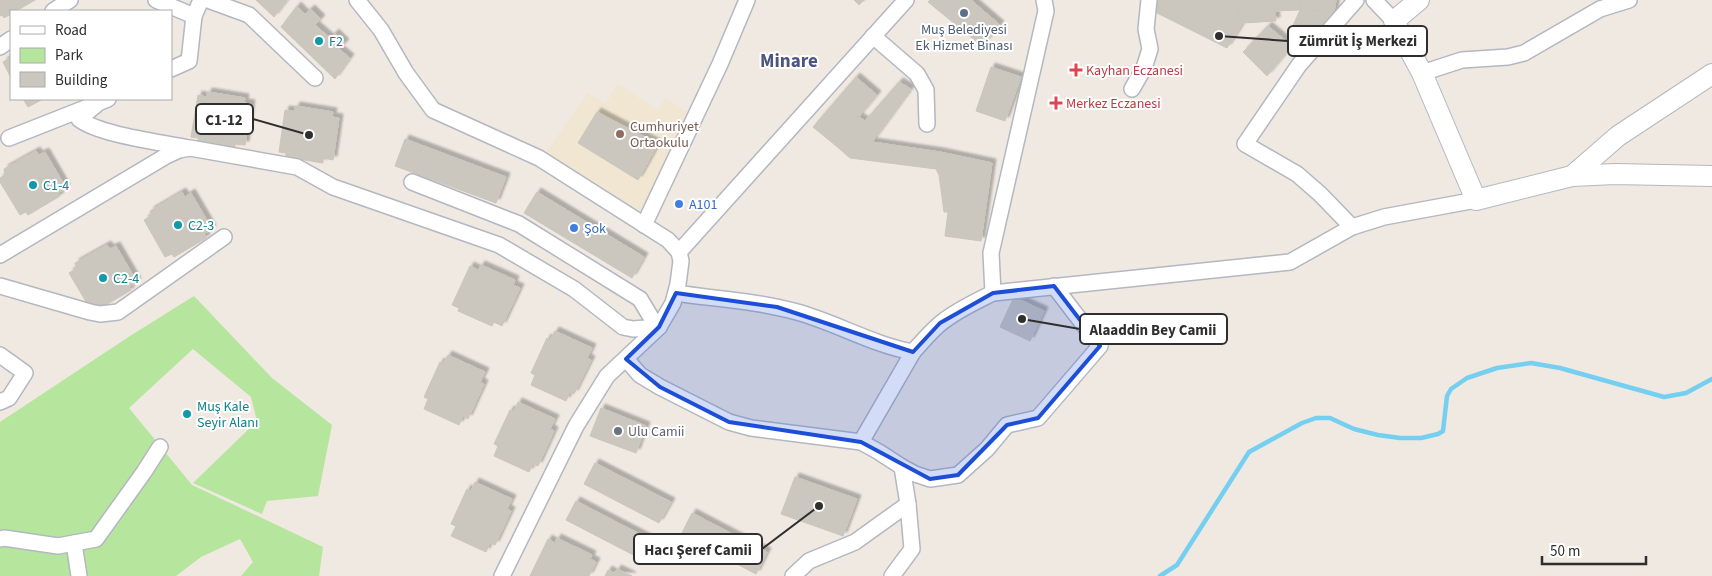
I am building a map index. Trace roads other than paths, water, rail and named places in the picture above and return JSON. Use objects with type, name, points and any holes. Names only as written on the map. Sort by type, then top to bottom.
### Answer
[{"type":"street","points":[[55,10],[70,0]]},
{"type":"street","points":[[156,0],[194,16]]},
{"type":"street","points":[[172,69],[189,61],[194,16],[201,0]]},
{"type":"street","points":[[208,0],[249,16],[315,78]]},
{"type":"street","points":[[357,0],[381,30],[406,73],[433,110],[539,158],[668,240],[679,252],[681,261],[673,303],[659,327],[607,376],[576,426],[502,576]]},
{"type":"street","points":[[644,225],[720,64],[747,0]]},
{"type":"street","points":[[679,252],[906,0]]},
{"type":"street","points":[[993,293],[992,253],[1046,11],[1044,0]]},
{"type":"street","points":[[1132,89],[1144,68],[1150,49],[1146,28],[1149,0]]},
{"type":"street","points":[[1352,227],[1320,194],[1297,174],[1245,144],[1299,65],[1356,0]]},
{"type":"street","points":[[1374,0],[1394,21],[1422,73],[1476,200]]},
{"type":"street","points":[[1394,21],[1419,0]]},
{"type":"street","points":[[1422,73],[1462,60],[1524,53],[1600,9],[1629,0]]},
{"type":"street","points":[[873,36],[917,74],[926,90],[927,124]]},
{"type":"street","points":[[1572,176],[1618,136],[1712,74]]},
{"type":"street","points":[[9,138],[102,102]]},
{"type":"street","points":[[102,102],[79,119],[99,130],[297,167],[333,187],[499,245],[574,290],[623,327],[633,329],[659,327]]},
{"type":"street","points":[[0,255],[166,156],[179,150],[190,148]]},
{"type":"street","points":[[860,442],[913,352],[940,324],[959,311],[993,293],[1290,262],[1352,227],[1384,217],[1476,200],[1572,176],[1615,174],[1712,176]]},
{"type":"street","points":[[412,182],[520,224],[640,299],[659,327]]},
{"type":"street","points":[[0,286],[90,312],[100,314],[118,312],[224,237]]},
{"type":"street","points":[[626,358],[640,375],[729,422],[752,428],[860,442],[915,474],[930,479],[958,475],[987,449],[1007,425],[1038,418],[1100,346],[1054,286]]},
{"type":"street","points":[[676,294],[777,306],[827,322],[868,339],[913,352]]},
{"type":"street","points":[[0,355],[24,373],[9,398],[0,402]]},
{"type":"street","points":[[0,539],[58,546],[96,539],[160,447]]},
{"type":"street","points":[[892,576],[912,549],[902,467]]},
{"type":"street","points":[[793,576],[809,561],[855,542],[908,504]]},
{"type":"street","points":[[74,543],[78,576]]},
{"type":"waterway","points":[[1160,576],[1177,565],[1249,452],[1302,423],[1316,418],[1330,418],[1354,429],[1400,438],[1421,438],[1438,434],[1443,431],[1447,396],[1451,389],[1467,378],[1497,368],[1531,363],[1560,368],[1664,397],[1686,393],[1712,379]]},
{"type":"place","name":"Muş Belediyesi Ek Hizmet Binası","points":[[964,13]]},
{"type":"place","name":"Zümrüt İş Merkezi","points":[[1219,36]]},
{"type":"place","name":"F2","points":[[319,41]]},
{"type":"place","name":"Kayhan Eczanesi","points":[[1076,70]]},
{"type":"place","name":"Merkez Eczanesi","points":[[1056,103]]},
{"type":"place","name":"Cumhuriyet Ortaokulu","points":[[620,134]]},
{"type":"place","name":"C1-12","points":[[309,135]]},
{"type":"place","name":"C1-4","points":[[33,185]]},
{"type":"place","name":"A101","points":[[679,204]]},
{"type":"place","name":"C2-3","points":[[178,225]]},
{"type":"place","name":"Şok","points":[[574,228]]},
{"type":"place","name":"C2-4","points":[[103,278]]},
{"type":"place","name":"Alaaddin Bey Camii","points":[[1022,319]]},
{"type":"place","name":"Muş Kale Seyir Alanı","points":[[187,414]]},
{"type":"place","name":"Ulu Camii","points":[[618,431]]},
{"type":"place","name":"Hacı Şeref Camii","points":[[819,506]]},
{"type":"district","name":"Minare","points":[[789,60]]}]
